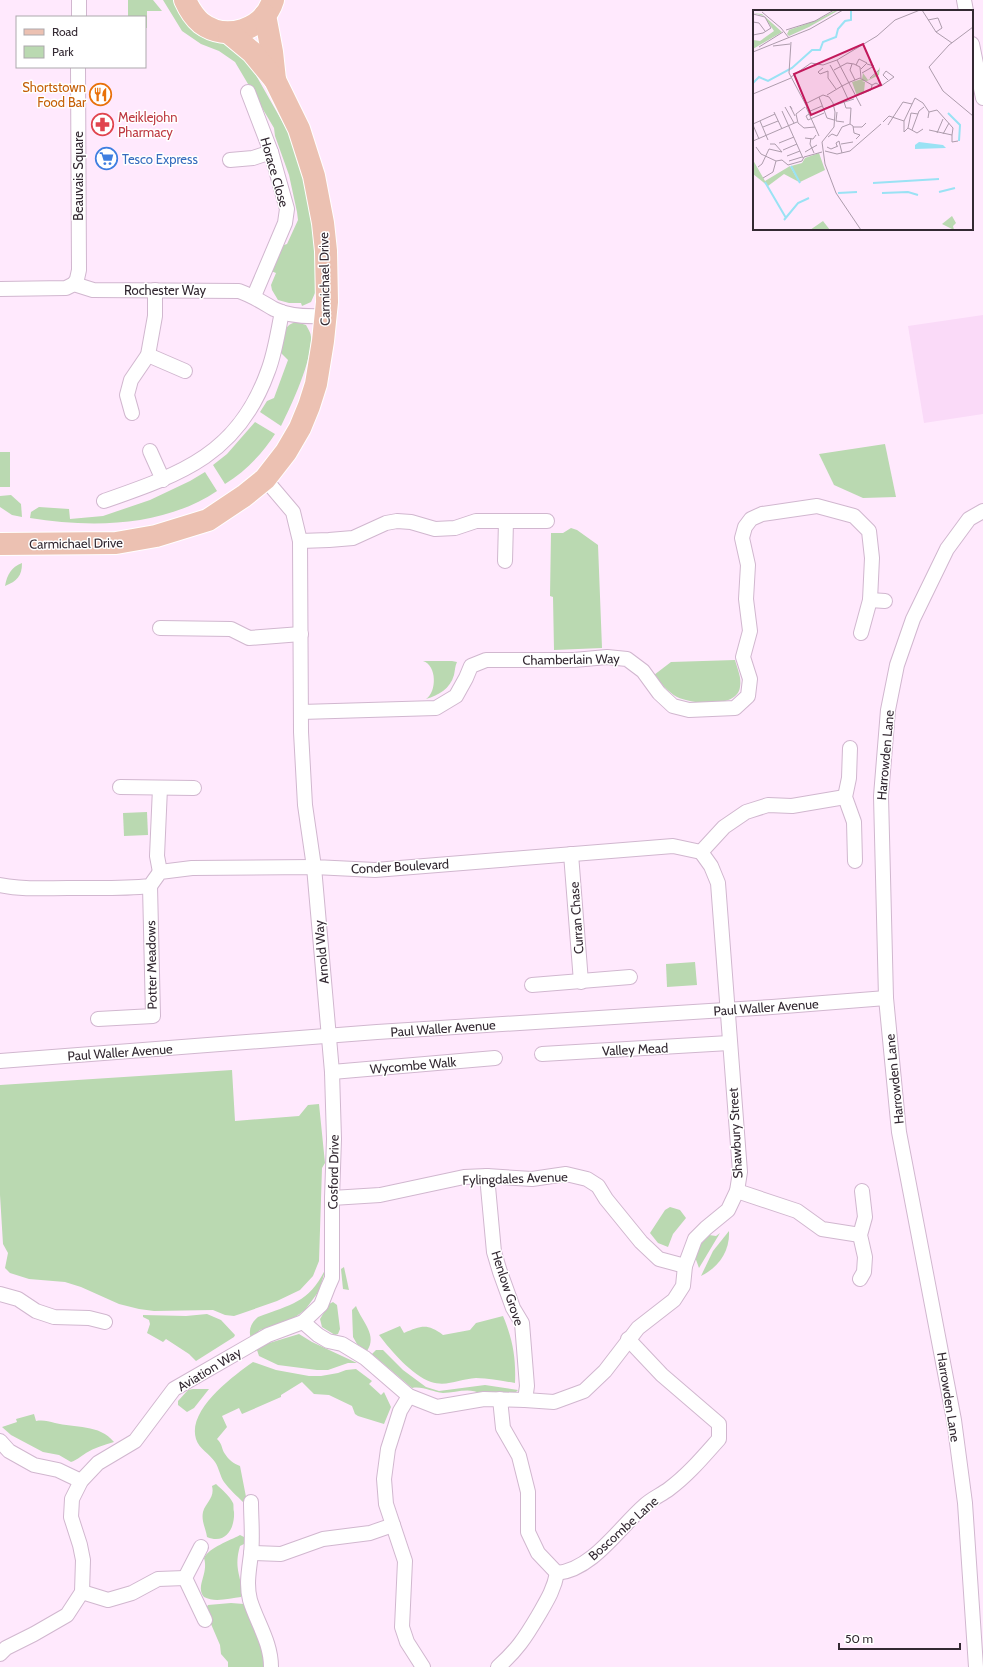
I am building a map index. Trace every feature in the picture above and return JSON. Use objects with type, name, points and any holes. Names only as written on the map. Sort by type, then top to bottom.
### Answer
[{"type":"main road","points":[[186,0],[191,12],[201,23],[214,30],[229,33],[243,30],[255,24],[269,7]]},
{"type":"main road","name":"Carmichael Drive","points":[[269,7],[275,80]]},
{"type":"main road","name":"Carmichael Drive","points":[[0,544],[116,544],[156,536],[208,520],[244,496],[264,479],[286,452],[300,428],[309,406],[320,362],[326,316],[326,251],[323,223],[314,176],[299,129],[275,80],[252,52],[229,33]]},
{"type":"street","points":[[79,0],[79,16]]},
{"type":"street","points":[[964,0],[966,10]]},
{"type":"street","points":[[973,49],[983,98]]},
{"type":"street","name":"Beauvais Square","points":[[74,284],[79,270],[78,68]]},
{"type":"street","name":"Horace Close","points":[[248,92],[271,152],[287,209],[285,223],[254,296]]},
{"type":"street","points":[[230,160],[253,158],[271,152]]},
{"type":"street","name":"Rochester Way","points":[[0,293],[66,288],[74,284],[93,290],[239,291],[254,296],[282,312],[293,315],[326,316]]},
{"type":"street","points":[[132,413],[126,395],[131,380],[148,355],[155,316],[155,290]]},
{"type":"street","points":[[104,501],[163,480],[203,459],[233,434],[249,413],[269,371],[282,312]]},
{"type":"street","points":[[148,355],[185,371]]},
{"type":"street","points":[[150,451],[163,480]]},
{"type":"street","points":[[160,872],[192,868],[314,867],[305,805],[301,712],[300,541],[294,512],[264,479]]},
{"type":"street","name":"Chamberlain Way","points":[[301,712],[436,708],[456,696],[471,666],[486,660],[574,660],[606,656],[627,659],[643,671],[659,693],[673,706],[689,710],[735,708],[748,696],[750,679],[743,657],[750,631],[746,599],[748,565],[742,538],[745,526],[751,520],[762,514],[817,506],[854,516],[869,531],[872,558],[870,600],[861,633]]},
{"type":"street","name":"Harrowden Lane","points":[[976,1667],[965,1504],[955,1428],[939,1336],[899,1132],[886,998],[881,796],[888,710],[897,665],[912,619],[947,549],[969,519],[983,511]]},
{"type":"street","points":[[300,541],[353,538],[386,523],[397,522],[411,522],[436,529],[455,528],[476,520],[547,521]]},
{"type":"street","points":[[505,561],[506,521]]},
{"type":"street","points":[[870,600],[885,601]]},
{"type":"street","points":[[160,628],[231,628],[249,638],[301,634]]},
{"type":"street","points":[[850,748],[849,778],[845,797],[854,822],[855,861]]},
{"type":"street","points":[[120,787],[194,788]]},
{"type":"street","points":[[0,885],[12,888],[128,888],[150,886],[160,872],[157,856],[160,788]]},
{"type":"street","points":[[701,852],[724,827],[746,812],[768,805],[792,806],[845,797]]},
{"type":"street","name":"Conder Boulevard","points":[[314,867],[374,870],[673,846],[701,852]]},
{"type":"street","name":"Shawbury Street","points":[[303,1322],[318,1335],[328,1341],[342,1344],[364,1358],[410,1396],[436,1407],[484,1400],[554,1402],[584,1391],[605,1370],[638,1328],[674,1300],[683,1286],[685,1266],[695,1239],[728,1210],[737,1191],[740,1172],[726,1009],[718,883],[711,866],[701,852]]},
{"type":"street","name":"Curran Chase","points":[[571,854],[581,982]]},
{"type":"street","name":"Arnold Way","points":[[314,867],[329,1036]]},
{"type":"street","name":"Potter Meadows","points":[[98,1019],[153,1016],[150,886]]},
{"type":"street","points":[[532,985],[630,977]]},
{"type":"street","name":"Paul Waller Avenue","points":[[0,1061],[329,1036],[886,998]]},
{"type":"street","name":"Cosford Drive","points":[[321,1305],[332,1278],[334,1139],[332,1072],[329,1036]]},
{"type":"street","name":"Valley Mead","points":[[542,1054],[729,1043]]},
{"type":"street","name":"Wycombe Walk","points":[[332,1072],[495,1058]]},
{"type":"street","name":"Fylingdales Avenue","points":[[332,1198],[380,1195],[464,1177],[486,1176],[532,1180],[566,1174],[587,1180],[598,1186],[606,1199],[641,1242],[659,1258],[685,1266]]},
{"type":"street","name":"Henlow Grove","points":[[486,1176],[494,1252],[513,1308],[522,1323],[527,1386],[525,1400]]},
{"type":"street","points":[[737,1191],[797,1211],[822,1229],[860,1235]]},
{"type":"street","points":[[860,1279],[864,1272],[865,1257],[860,1235],[865,1217],[862,1191]]},
{"type":"street","points":[[0,1294],[18,1299],[36,1311],[54,1317],[89,1318],[106,1322]]},
{"type":"street","name":"Aviation Way","points":[[82,1592],[83,1560],[71,1517],[72,1500],[81,1481],[98,1464],[135,1441],[174,1389],[268,1336],[303,1322],[321,1305]]},
{"type":"street","name":"Boscombe Lane","points":[[557,1574],[566,1573],[586,1561],[614,1538],[644,1505],[670,1488],[693,1467],[719,1439],[719,1424],[662,1375],[628,1339]]},
{"type":"street","points":[[410,1396],[400,1410],[390,1443],[384,1479],[386,1504],[405,1561],[402,1627],[407,1642],[424,1667]]},
{"type":"street","points":[[498,1667],[514,1653],[526,1636],[549,1598],[555,1584],[557,1574],[538,1553],[528,1532],[528,1492],[519,1456],[503,1428],[500,1400]]},
{"type":"street","points":[[0,1441],[9,1451],[34,1465],[58,1470],[81,1481]]},
{"type":"street","points":[[251,1502],[251,1553],[247,1577],[250,1600],[271,1655],[271,1667]]},
{"type":"street","points":[[251,1553],[281,1554],[323,1539],[370,1533],[393,1525]]},
{"type":"street","points":[[185,1578],[201,1547]]},
{"type":"street","points":[[0,1654],[6,1648],[67,1615],[82,1592],[108,1600],[132,1593],[158,1579],[185,1578]]},
{"type":"street","points":[[185,1578],[205,1620]]},
{"type":"shaded area","points":[[983,315],[983,414],[924,423],[908,326]]},
{"type":"green space","points":[[128,0],[153,0],[162,11],[147,11],[147,28],[146,16],[128,16]]},
{"type":"green space","points":[[163,0],[176,0],[220,40],[234,47],[253,70],[295,144],[305,166],[317,257],[315,293],[311,302],[302,306],[301,303],[289,303],[278,300],[272,290],[271,285],[276,273],[271,271],[281,246],[287,244],[298,220],[289,175],[275,136],[274,128],[235,62],[219,51],[201,44],[182,31]]},
{"type":"green space","points":[[296,322],[306,325],[310,332],[310,347],[305,370],[281,426],[260,412],[267,401],[274,398],[288,360],[280,352],[282,338],[288,326]]},
{"type":"green space","points":[[255,422],[275,434],[253,462],[240,474],[225,484],[213,465],[227,454]]},
{"type":"green space","points":[[885,444],[896,497],[863,498],[834,485],[819,454]]},
{"type":"green space","points":[[0,452],[10,452],[10,487],[0,487]]},
{"type":"green space","points":[[205,472],[217,491],[196,503],[174,512],[126,522],[102,523],[78,523],[30,518],[31,512],[39,507],[69,509],[70,519],[103,516],[150,500],[190,481]]},
{"type":"green space","points":[[11,495],[21,504],[22,517],[12,515],[0,507],[0,496]]},
{"type":"green space","points":[[571,528],[577,530],[598,545],[602,648],[554,650],[553,597],[550,596],[551,533],[563,533]]},
{"type":"green space","points":[[22,563],[18,578],[5,586],[10,572]]},
{"type":"green space","points":[[735,660],[740,677],[740,687],[737,694],[731,699],[723,702],[703,703],[677,697],[654,675],[671,662]]},
{"type":"green space","points":[[423,661],[457,662],[454,675],[447,688],[435,696],[426,699],[430,696],[432,691],[434,679],[428,663]]},
{"type":"green space","points":[[147,812],[148,835],[124,836],[123,813]]},
{"type":"green space","points":[[695,962],[697,985],[667,987],[666,964]]},
{"type":"green space","points":[[232,1070],[235,1121],[299,1116],[308,1105],[319,1104],[325,1163],[322,1168],[319,1261],[313,1276],[300,1290],[277,1301],[234,1316],[225,1315],[213,1310],[154,1311],[119,1304],[81,1287],[65,1282],[29,1279],[10,1273],[5,1268],[8,1253],[3,1244],[0,1195],[0,1085]]},
{"type":"green space","points":[[670,1207],[680,1210],[686,1218],[673,1234],[668,1247],[658,1243],[650,1233],[665,1210]]},
{"type":"green space","points":[[729,1231],[728,1245],[722,1258],[713,1268],[701,1276],[713,1251]]},
{"type":"green space","points":[[720,1233],[699,1268],[695,1257],[700,1245],[709,1235],[716,1236]]},
{"type":"green space","points":[[344,1267],[349,1290],[343,1289],[341,1269]]},
{"type":"green space","points":[[326,1268],[319,1291],[305,1310],[287,1323],[260,1330],[251,1339],[250,1330],[252,1324],[258,1317],[298,1301],[313,1289],[320,1280]]},
{"type":"green space","points":[[333,1302],[337,1305],[340,1329],[338,1334],[335,1335],[322,1327],[320,1319],[329,1304]]},
{"type":"green space","points":[[356,1306],[370,1334],[370,1345],[367,1351],[357,1344],[353,1337],[352,1310]]},
{"type":"green space","points":[[207,1314],[221,1320],[235,1335],[196,1361],[189,1354],[166,1339],[163,1342],[147,1333],[150,1324],[149,1320],[143,1317],[143,1315],[186,1316]]},
{"type":"green space","points":[[503,1316],[513,1349],[515,1383],[476,1378],[443,1384],[431,1382],[424,1379],[409,1368],[379,1335],[400,1326],[404,1333],[420,1327],[428,1327],[443,1335],[470,1330],[476,1323]]},
{"type":"green space","points":[[299,1334],[312,1342],[357,1363],[348,1363],[328,1370],[317,1370],[278,1365],[259,1356],[256,1347]]},
{"type":"green space","points":[[376,1350],[383,1350],[403,1370],[426,1387],[439,1391],[485,1385],[518,1390],[514,1394],[496,1392],[481,1394],[472,1391],[443,1393],[420,1388],[412,1388],[372,1354]]},
{"type":"green space","points":[[253,1362],[276,1370],[309,1376],[321,1376],[356,1369],[372,1381],[369,1384],[381,1395],[384,1392],[391,1407],[384,1424],[358,1416],[355,1414],[352,1406],[329,1395],[314,1394],[302,1382],[281,1395],[281,1397],[242,1414],[239,1408],[222,1416],[227,1427],[217,1439],[228,1458],[233,1463],[240,1466],[247,1502],[243,1502],[226,1485],[215,1462],[197,1443],[195,1428],[198,1417],[214,1395],[234,1376]]},
{"type":"green space","points":[[209,1389],[194,1408],[187,1412],[178,1405],[178,1401],[188,1390]]},
{"type":"green space","points":[[34,1414],[36,1421],[46,1421],[62,1425],[94,1429],[102,1432],[114,1442],[92,1450],[71,1462],[59,1455],[43,1452],[11,1435],[2,1427],[17,1422],[16,1419]]},
{"type":"green space","points":[[216,1484],[232,1500],[234,1518],[228,1534],[219,1539],[213,1539],[207,1537],[203,1522],[203,1512],[210,1500],[213,1490],[212,1486]]},
{"type":"green space","points":[[240,1535],[244,1537],[244,1544],[240,1546],[238,1553],[238,1570],[243,1594],[241,1597],[222,1600],[213,1600],[204,1597],[201,1584],[205,1569],[204,1558],[215,1547]]},
{"type":"green space","points":[[231,1603],[244,1604],[266,1659],[266,1667],[228,1667],[228,1662],[221,1654],[220,1645],[208,1617],[206,1608],[208,1605]]},
{"type":"place","name":"Shortstown Food Bar","points":[[101,94]]},
{"type":"place","name":"Meiklejohn Pharmacy","points":[[102,124]]},
{"type":"place","name":"Tesco Express","points":[[106,159]]}]
